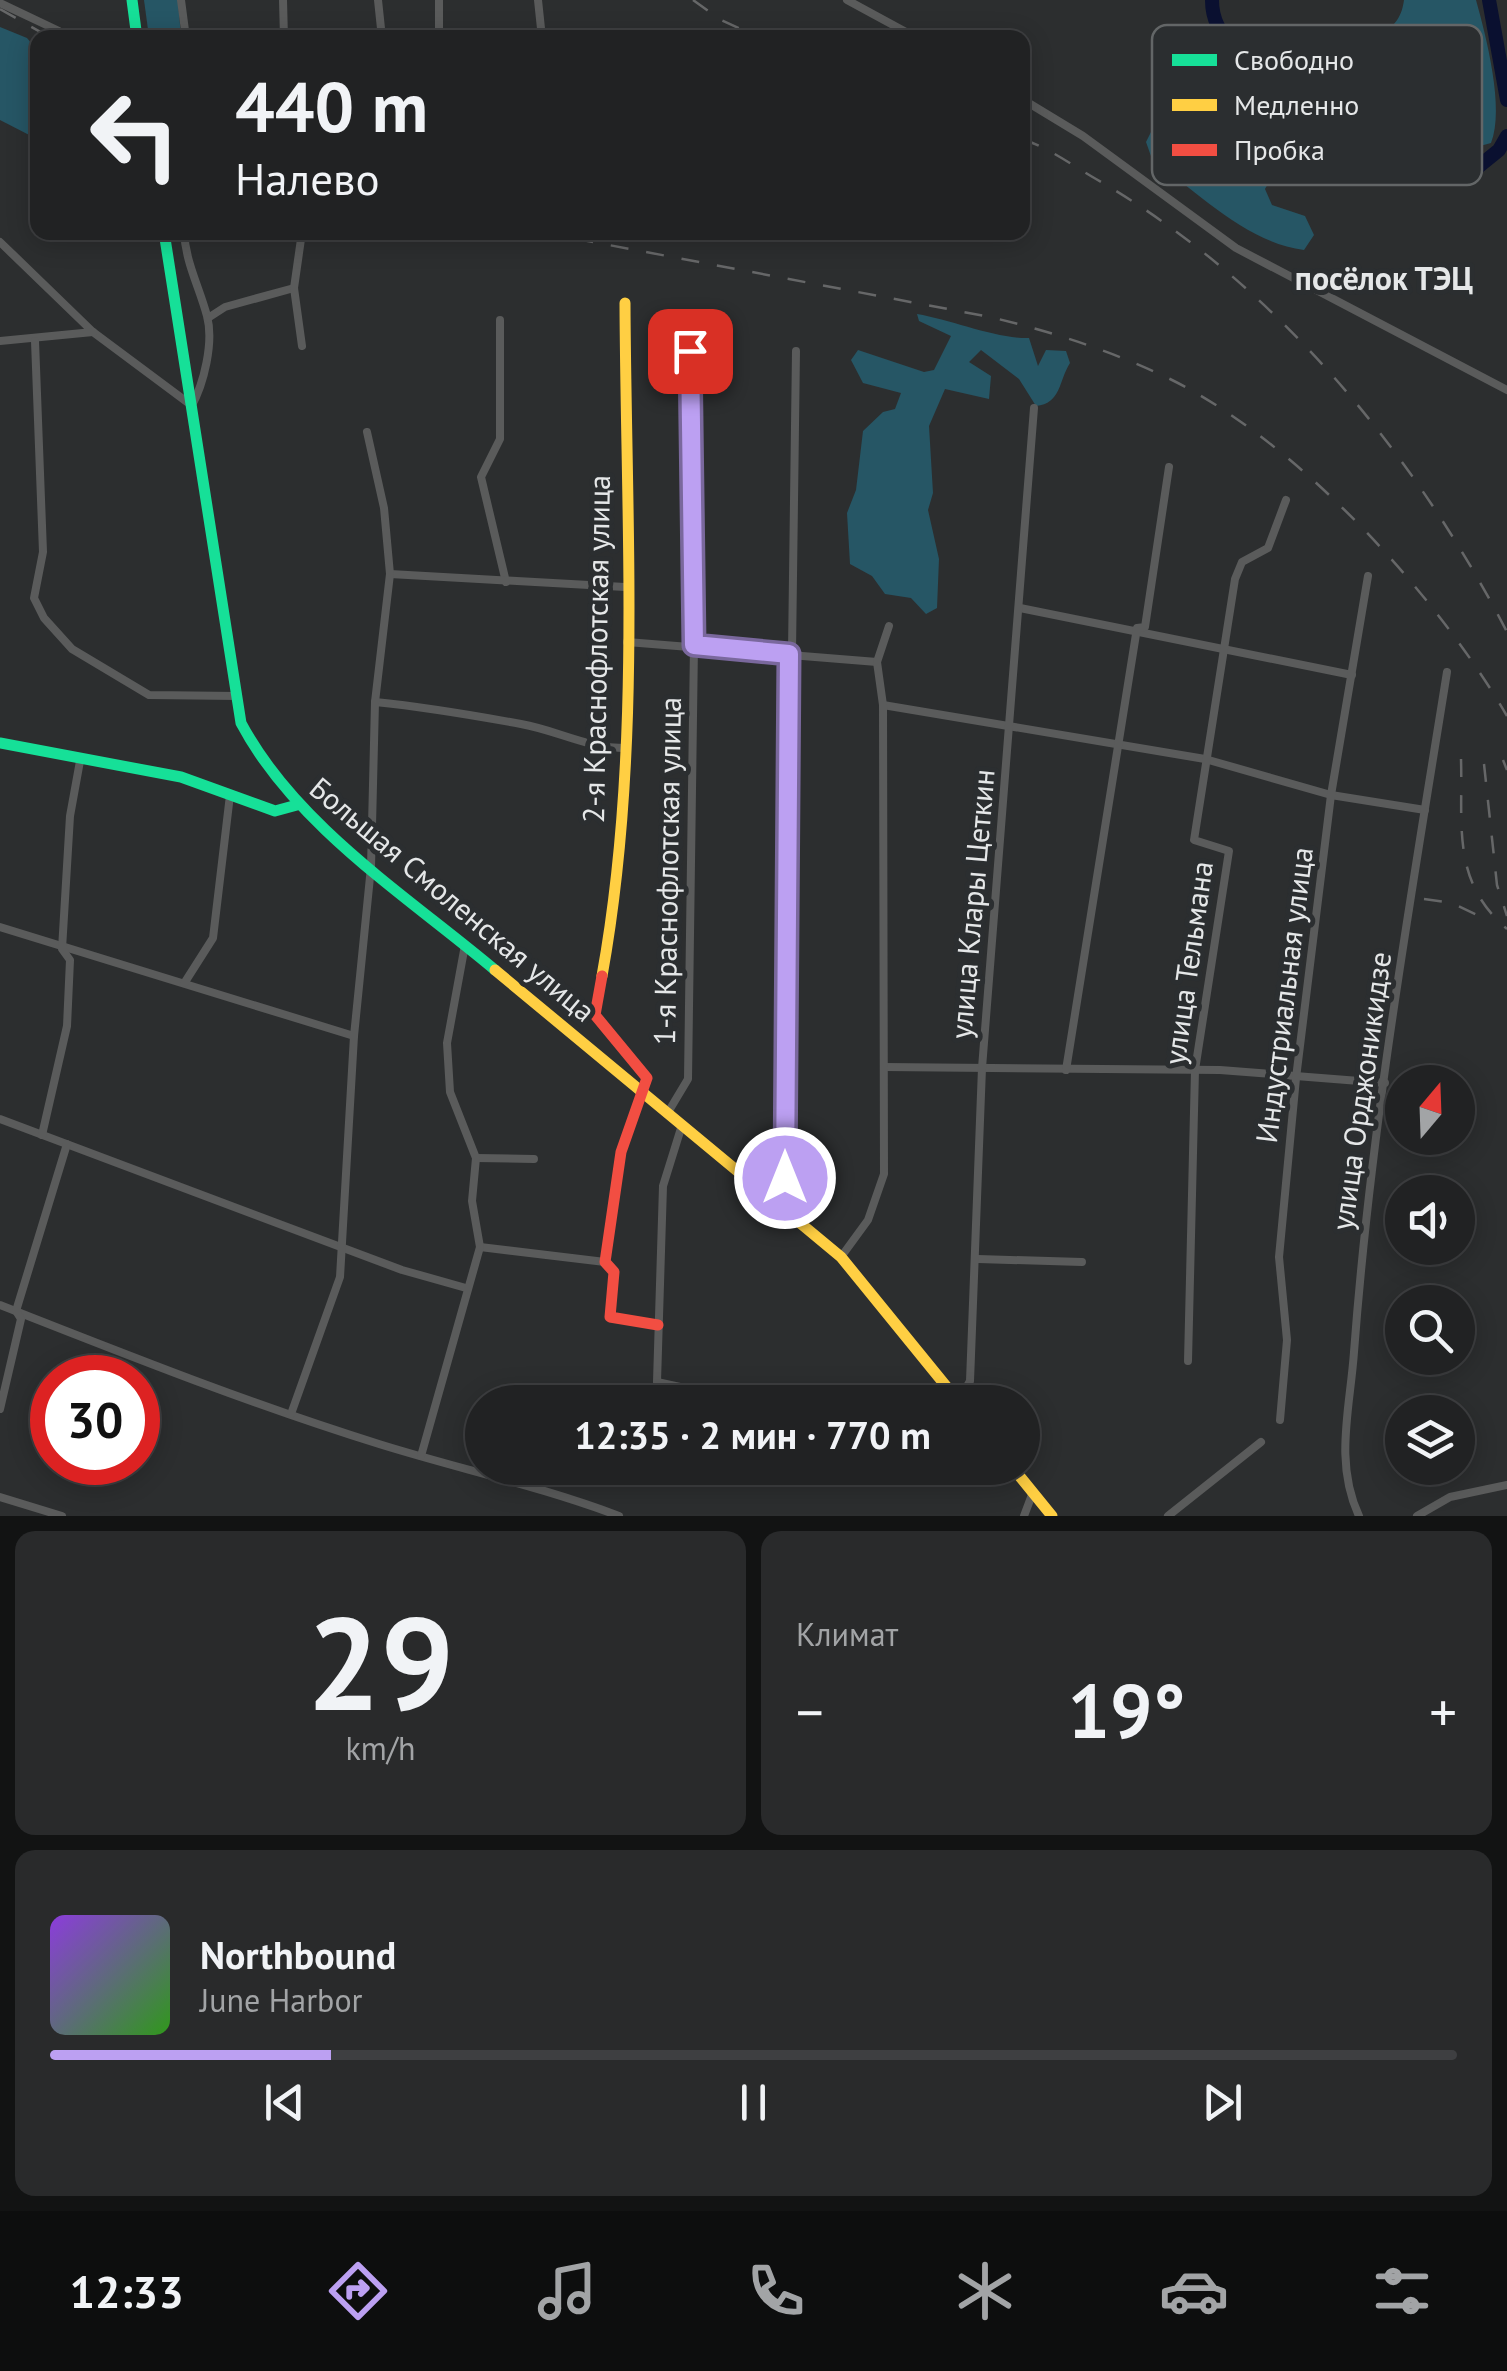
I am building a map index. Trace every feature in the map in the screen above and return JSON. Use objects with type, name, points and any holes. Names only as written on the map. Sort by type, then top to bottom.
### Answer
[{"type":"main road","points":[[132,0],[136,30]]},
{"type":"main road","name":"Большая Смоленская улица","points":[[165,240],[188,407],[237,696],[242,722],[262,765],[297,805],[667,1114],[774,1198],[840,1257],[944,1385]]},
{"type":"main road","name":"2-я Краснофлотская улица","points":[[625,303],[627,748],[617,893],[596,1016],[647,1078],[644,1094]]},
{"type":"main road","points":[[0,743],[181,777],[276,811],[297,805]]},
{"type":"main road","points":[[644,1094],[621,1152],[605,1262],[614,1272],[610,1317],[658,1325]]},
{"type":"main road","points":[[1026,1485],[1052,1516]]},
{"type":"street","points":[[181,0],[185,30]]},
{"type":"street","points":[[283,0],[284,30]]},
{"type":"street","points":[[378,0],[381,30]]},
{"type":"street","points":[[439,0],[439,30]]},
{"type":"street","points":[[538,0],[540,30]]},
{"type":"street","points":[[847,0],[902,30]]},
{"type":"street","points":[[0,3],[56,30]]},
{"type":"street","points":[[1030,104],[1082,136],[1236,248],[1507,390]]},
{"type":"street","points":[[0,242],[93,332],[188,407],[203,386],[208,318],[186,261],[185,240]]},
{"type":"street","points":[[301,240],[294,288],[302,346]]},
{"type":"street","points":[[208,318],[224,307],[294,288]]},
{"type":"street","points":[[500,320],[500,439],[481,477],[506,582]]},
{"type":"street","name":"1-я Краснофлотская улица","points":[[667,1114],[688,1080],[694,645],[690,322]]},
{"type":"street","points":[[0,341],[34,341],[93,332]]},
{"type":"street","points":[[34,341],[43,552],[34,598],[44,618],[72,649],[149,695],[237,696]]},
{"type":"street","points":[[774,1198],[785,1178],[796,352]]},
{"type":"street","name":"улица Клары Цеткин","points":[[968,1385],[978,1259],[982,1068],[1034,408]]},
{"type":"street","points":[[291,1414],[340,1277],[354,1036],[370,867],[375,702],[390,574],[384,508],[368,432]]},
{"type":"street","points":[[1137,628],[1145,627],[1169,467]]},
{"type":"street","name":"улица Тельмана","points":[[1188,1360],[1195,1070],[1229,851],[1194,840],[1222,648],[1242,562],[1268,548],[1286,500]]},
{"type":"street","points":[[390,574],[625,587]]},
{"type":"street","name":"Индустриальная улица","points":[[1280,1420],[1287,1340],[1279,1256],[1296,1078],[1332,796],[1368,576]]},
{"type":"street","points":[[1020,608],[1137,628],[1352,674]]},
{"type":"street","points":[[840,1257],[868,1220],[884,1174],[882,704],[877,662],[889,626]]},
{"type":"street","points":[[1066,1070],[1137,628]]},
{"type":"street","points":[[627,642],[877,662]]},
{"type":"street","name":"улица Орджоникидзе","points":[[1359,1516],[1344,1475],[1345,1432],[1384,1084],[1447,672]]},
{"type":"street","points":[[375,702],[446,709],[475,719],[523,724],[595,748],[627,748]]},
{"type":"street","points":[[882,704],[1205,759],[1332,796],[1425,810]]},
{"type":"street","points":[[42,1135],[68,1026],[70,960],[62,949],[70,816],[80,761]]},
{"type":"street","points":[[185,982],[213,938],[230,794]]},
{"type":"street","points":[[0,927],[62,949],[185,982],[269,1013],[354,1036]]},
{"type":"street","points":[[421,1456],[480,1246],[472,1202],[476,1158],[450,1092],[447,1042],[465,945]]},
{"type":"street","points":[[884,1067],[1195,1070],[1384,1084]]},
{"type":"street","points":[[0,1119],[466,1288]]},
{"type":"street","points":[[671,1385],[657,1382],[663,1186],[682,1125]]},
{"type":"street","points":[[0,1409],[21,1319],[16,1311],[66,1144]]},
{"type":"street","points":[[476,1158],[534,1159]]},
{"type":"street","points":[[480,1246],[605,1262]]},
{"type":"street","points":[[978,1259],[1082,1262]]},
{"type":"street","points":[[0,1304],[156,1367],[291,1414],[421,1456],[554,1492],[619,1516]]},
{"type":"street","points":[[1168,1516],[1261,1442]]},
{"type":"street","points":[[1418,1516],[1450,1497],[1507,1485]]},
{"type":"street","points":[[1024,1516],[1032,1492]]},
{"type":"street","points":[[0,1497],[62,1516]]},
{"type":"shaded area","points":[[144,0],[178,0],[180,30],[148,30]]},
{"type":"shaded area","points":[[1404,0],[1476,0],[1489,52],[1495,92],[1491,143],[1482,145],[1482,25],[1393,25]]},
{"type":"shaded area","points":[[0,27],[30,42],[30,135],[0,120]]},
{"type":"shaded area","points":[[1152,130],[1152,159],[1146,142]]},
{"type":"shaded area","points":[[1186,185],[1268,185],[1265,189],[1272,205],[1305,216],[1314,235],[1304,250],[1283,245],[1243,227]]},
{"type":"shaded area","points":[[917,314],[1003,336],[1029,338],[1038,366],[1046,350],[1066,351],[1070,363],[1055,396],[1036,406],[1019,379],[981,350],[969,362],[991,376],[989,399],[945,389],[929,426],[933,493],[928,510],[939,559],[937,608],[926,614],[911,598],[885,594],[872,576],[850,564],[847,513],[856,490],[863,431],[883,412],[895,409],[901,393],[863,383],[851,360],[858,350],[924,372],[934,370],[951,336],[919,321]]},
{"type":"waterway","points":[[1212,0],[1218,25]]},
{"type":"waterway","points":[[1489,0],[1507,100]]},
{"type":"waterway","points":[[1482,164],[1499,150],[1507,136]]},
{"type":"railway","points":[[693,0],[743,30]]},
{"type":"railway","points":[[0,9],[37,30]]},
{"type":"railway","points":[[1030,142],[1161,220],[1279,320],[1383,436],[1470,565],[1507,632]]},
{"type":"railway","points":[[582,240],[990,317],[1082,343],[1170,379],[1267,441],[1360,525],[1442,621],[1507,716]]},
{"type":"railway","points":[[1461,759],[1462,830],[1468,872],[1476,892],[1507,929]]},
{"type":"railway","points":[[1503,760],[1507,770]]},
{"type":"railway","points":[[1484,764],[1497,885],[1507,916]]},
{"type":"railway","points":[[1424,899],[1452,903],[1490,921]]},
{"type":"traffic: fast","points":[[132,0],[136,30]]},
{"type":"traffic: fast","points":[[165,240],[241,723],[264,760],[322,826],[495,970]]},
{"type":"traffic: fast","points":[[0,743],[181,777],[275,811],[297,805]]},
{"type":"traffic: slow","points":[[602,976],[615,893],[627,725],[625,303]]},
{"type":"traffic: slow","points":[[495,970],[841,1257],[945,1385]]},
{"type":"traffic: slow","points":[[1027,1485],[1052,1516]]},
{"type":"traffic: jam","points":[[602,976],[595,1015],[647,1078],[621,1152],[605,1262],[614,1272],[610,1317],[658,1325]]},
{"type":"district","name":"посёлок ТЭЦ","points":[[1384,279]]},
{"type":"route","points":[[690,351],[694,645],[789,654],[785,1178]]}]
